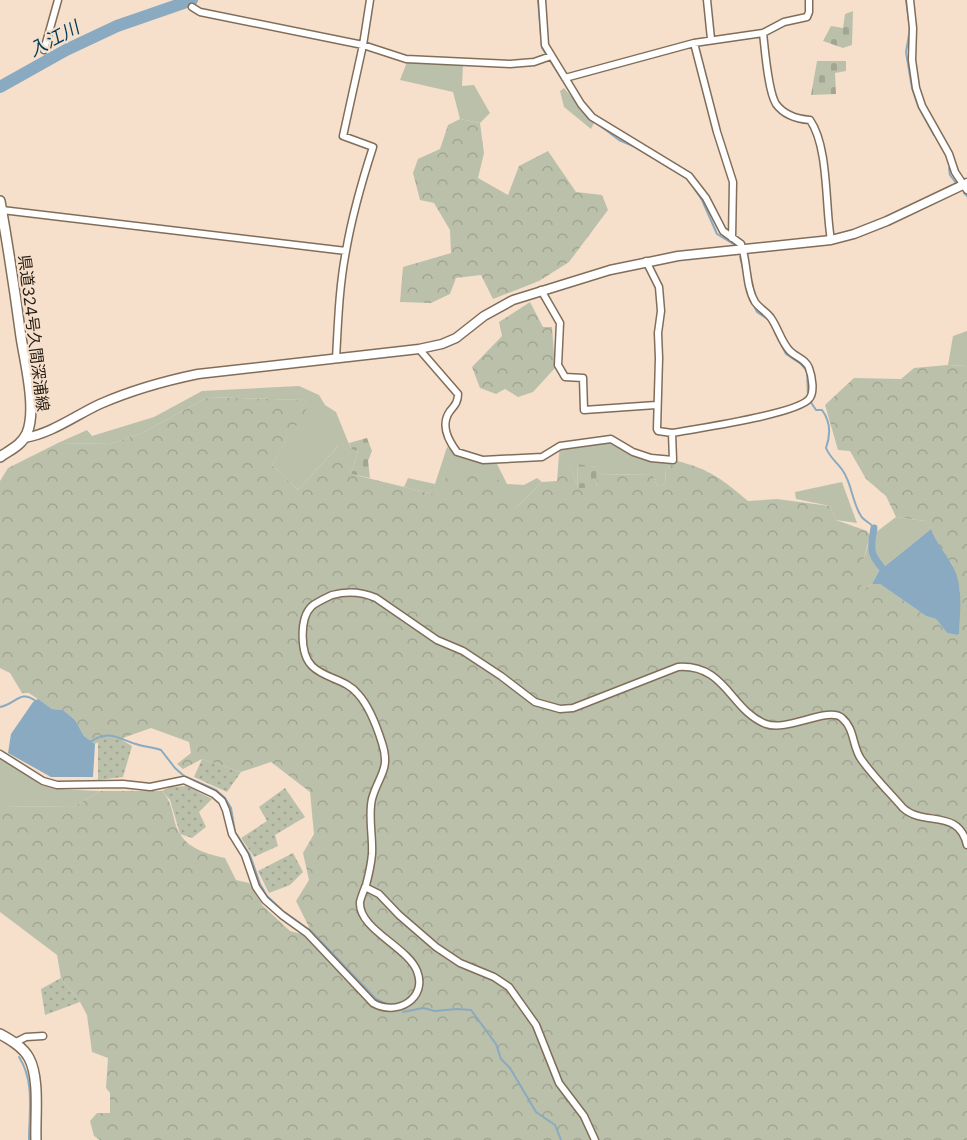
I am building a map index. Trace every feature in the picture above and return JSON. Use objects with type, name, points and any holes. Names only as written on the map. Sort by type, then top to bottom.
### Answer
[{"type":"main road","name":"県道324号久間深浦線","points":[[1,206],[30,401],[28,432],[24,438]]},
{"type":"main road","points":[[0,457],[13,450],[24,438]]},
{"type":"main road","points":[[0,1034],[29,1057],[34,1069],[36,1140]]},
{"type":"street","points":[[44,50],[58,0]]},
{"type":"street","points":[[336,359],[340,292],[346,251],[358,196],[373,147],[342,136],[363,45],[370,0]]},
{"type":"street","points":[[542,0],[547,57],[565,78],[581,104],[592,117],[689,176],[706,198],[723,231],[741,244],[751,293],[761,309],[770,316],[787,347],[804,360],[809,368],[813,389],[809,400],[773,414],[672,433],[658,431],[656,405],[658,333],[662,311],[659,287],[646,261]]},
{"type":"street","points":[[707,0],[711,39]]},
{"type":"street","points":[[565,78],[711,39],[763,33],[784,22],[807,17],[809,0]]},
{"type":"street","points":[[24,438],[42,433],[132,390],[165,381],[198,374],[419,349],[442,344],[456,338],[484,316],[513,300],[541,290],[646,261],[831,240],[854,234],[966,186],[955,172],[950,154],[922,106],[916,88],[912,60],[913,28],[910,0]]},
{"type":"street","points":[[192,8],[200,12],[363,45],[415,60],[510,64],[534,62],[547,57]]},
{"type":"street","points":[[763,33],[772,93],[776,104],[788,114],[799,119],[810,120],[816,128],[823,159],[831,240]]},
{"type":"street","points":[[694,43],[717,132],[734,182],[732,238]]},
{"type":"street","points":[[1,206],[346,251]]},
{"type":"street","points":[[541,290],[560,322],[558,365],[565,377],[583,378],[584,410],[656,405]]},
{"type":"street","points":[[419,349],[458,394],[458,402],[448,414],[445,434],[457,452],[483,460],[542,457],[560,446],[611,439],[633,452],[651,458],[673,460],[672,433]]},
{"type":"street","points":[[0,754],[44,781],[57,785],[123,784],[150,787],[184,780],[214,794],[222,801],[232,834],[245,855],[256,887],[265,900],[307,933],[373,1003],[381,1008],[398,1008],[406,1004],[414,997],[419,980],[417,970],[411,961],[366,921],[360,903],[370,870],[372,798],[383,776],[385,766],[382,743],[363,700],[357,692],[342,681],[319,672],[311,666],[305,653],[304,621],[308,611],[312,606],[339,593],[360,593],[376,598],[437,640],[464,651],[535,702],[546,707],[573,708],[678,667],[692,666],[723,684],[746,712],[758,721],[773,727],[796,724],[824,716],[838,716],[853,733],[861,759],[903,808],[910,814],[922,818],[941,819],[953,824],[960,829],[967,845]]},
{"type":"street","points":[[365,888],[379,894],[399,915],[452,958],[494,977],[508,987],[536,1025],[559,1083],[584,1116],[595,1140]]},
{"type":"street","points":[[14,1043],[26,1037],[43,1036]]},
{"type":"green space","points":[[853,11],[852,45],[843,48],[823,41],[831,26],[843,28],[845,14]]},
{"type":"green space","points":[[817,61],[846,61],[846,71],[835,73],[836,94],[811,95]]},
{"type":"green space","points":[[407,62],[463,64],[462,86],[474,85],[490,113],[480,123],[460,119],[453,92],[400,80]]},
{"type":"green space","points":[[564,88],[594,123],[591,129],[564,107],[560,91]]},
{"type":"green space","points":[[460,119],[480,123],[484,153],[478,178],[508,195],[519,166],[548,151],[576,192],[602,195],[608,210],[569,262],[539,281],[493,299],[481,275],[456,278],[450,294],[431,303],[400,302],[403,267],[451,253],[450,230],[434,203],[420,200],[413,173],[418,159],[440,149],[448,125]]},
{"type":"green space","points":[[530,302],[543,327],[552,327],[555,368],[533,392],[518,397],[505,389],[496,394],[480,388],[472,367],[502,336],[499,322]]},
{"type":"green space","points":[[967,331],[967,366],[948,365],[953,336]]},
{"type":"green space","points":[[967,366],[967,1140],[100,1140],[94,1136],[90,1121],[97,1113],[110,1113],[110,1093],[106,1088],[108,1058],[92,1052],[87,1015],[61,978],[57,955],[0,912],[0,806],[73,807],[100,791],[162,791],[184,839],[200,850],[225,858],[236,880],[249,883],[263,906],[290,931],[305,935],[309,927],[296,901],[309,880],[303,853],[314,834],[310,792],[271,762],[241,772],[202,759],[183,769],[177,764],[191,753],[189,742],[151,728],[120,739],[106,738],[95,744],[84,736],[75,720],[63,710],[52,709],[29,693],[22,693],[10,673],[0,668],[0,481],[8,468],[58,443],[110,444],[142,433],[208,397],[304,400],[309,405],[272,465],[298,490],[339,445],[351,474],[433,494],[453,469],[493,472],[517,507],[542,482],[557,481],[559,454],[566,455],[578,488],[597,488],[596,474],[653,475],[657,486],[666,484],[665,470],[677,461],[715,476],[748,501],[777,499],[830,506],[836,520],[867,531],[870,536],[857,582],[865,588],[872,584],[880,584],[926,616],[936,619],[947,633],[957,635],[959,634],[960,591],[952,564],[937,544],[925,521],[896,517],[886,496],[866,479],[850,451],[838,450],[825,405],[854,378],[901,379],[914,368]]},
{"type":"green space","points":[[299,386],[319,395],[325,405],[336,412],[351,449],[358,451],[351,474],[338,446],[298,490],[272,465],[308,405],[304,400],[208,397],[142,433],[110,444],[58,443],[87,430],[92,436],[154,417],[202,391]]},
{"type":"green space","points":[[367,438],[372,451],[368,461],[370,478],[351,474],[358,451],[351,449],[349,443]]},
{"type":"green space","points":[[610,442],[642,458],[677,461],[665,470],[666,484],[657,486],[653,475],[596,474],[596,467],[577,465],[578,488],[566,456],[559,454],[560,448]]},
{"type":"green space","points":[[447,447],[459,457],[497,464],[507,484],[524,485],[537,478],[542,482],[517,507],[433,494],[404,487],[408,478],[435,484]]},
{"type":"green space","points":[[577,464],[596,467],[597,488],[578,488]]},
{"type":"green space","points":[[842,482],[857,523],[836,520],[830,506],[796,499],[795,492]]},
{"type":"green space","points":[[896,517],[925,521],[931,529],[879,571],[872,584],[865,588],[856,582],[871,536]]},
{"type":"green space","points":[[106,737],[120,739],[132,746],[123,777],[98,780],[98,742]]},
{"type":"green space","points":[[0,758],[41,785],[55,789],[100,791],[73,807],[0,806]]},
{"type":"green space","points":[[202,759],[241,772],[227,792],[194,777]]},
{"type":"green space","points":[[187,786],[212,799],[199,812],[206,827],[192,838],[180,834],[170,800],[162,791],[171,787]]},
{"type":"green space","points":[[285,788],[305,817],[275,835],[278,846],[254,857],[241,838],[267,821],[259,807]]},
{"type":"green space","points":[[293,853],[303,872],[290,885],[269,893],[258,871]]},
{"type":"green space","points":[[61,978],[80,1002],[45,1015],[41,989]]},
{"type":"water","points":[[931,529],[955,571],[960,588],[959,634],[957,635],[947,633],[936,619],[926,616],[880,584],[872,584],[879,571]]},
{"type":"water","points":[[38,699],[52,709],[63,710],[75,720],[84,736],[95,744],[93,777],[51,777],[8,753],[11,734],[33,702]]},
{"type":"waterway","name":"入江川","points":[[0,87],[66,50],[117,26],[192,0]]},
{"type":"waterway","points":[[538,0],[542,48],[576,101]]},
{"type":"waterway","points":[[906,0],[910,29],[906,52],[912,88],[918,106],[934,135]]},
{"type":"waterway","points":[[594,121],[619,140],[688,179],[702,200],[717,234],[735,245]]},
{"type":"waterway","points":[[949,168],[950,175],[956,183]]},
{"type":"waterway","points":[[964,193],[967,196]]},
{"type":"waterway","points":[[740,257],[744,272]]},
{"type":"waterway","points":[[753,303],[757,312],[769,320],[777,336]]},
{"type":"waterway","points":[[781,344],[786,354],[807,371],[808,396]]},
{"type":"waterway","points":[[810,401],[816,410],[822,410],[825,415],[829,428],[826,448],[846,476],[861,516],[874,528]]},
{"type":"waterway","points":[[874,528],[873,553],[887,574]]},
{"type":"waterway","points":[[0,707],[26,696],[36,701]]},
{"type":"waterway","points":[[90,742],[103,736],[109,736],[161,750],[184,776],[216,790],[231,808],[235,832],[250,855],[260,884],[267,896],[311,931],[376,999],[386,1004]]},
{"type":"waterway","points":[[403,1012],[423,1008],[435,1011],[471,1010],[496,1044],[501,1059],[510,1068],[536,1112],[555,1125],[561,1140]]},
{"type":"waterway","points":[[19,1057],[24,1066],[29,1087],[29,1140]]}]
